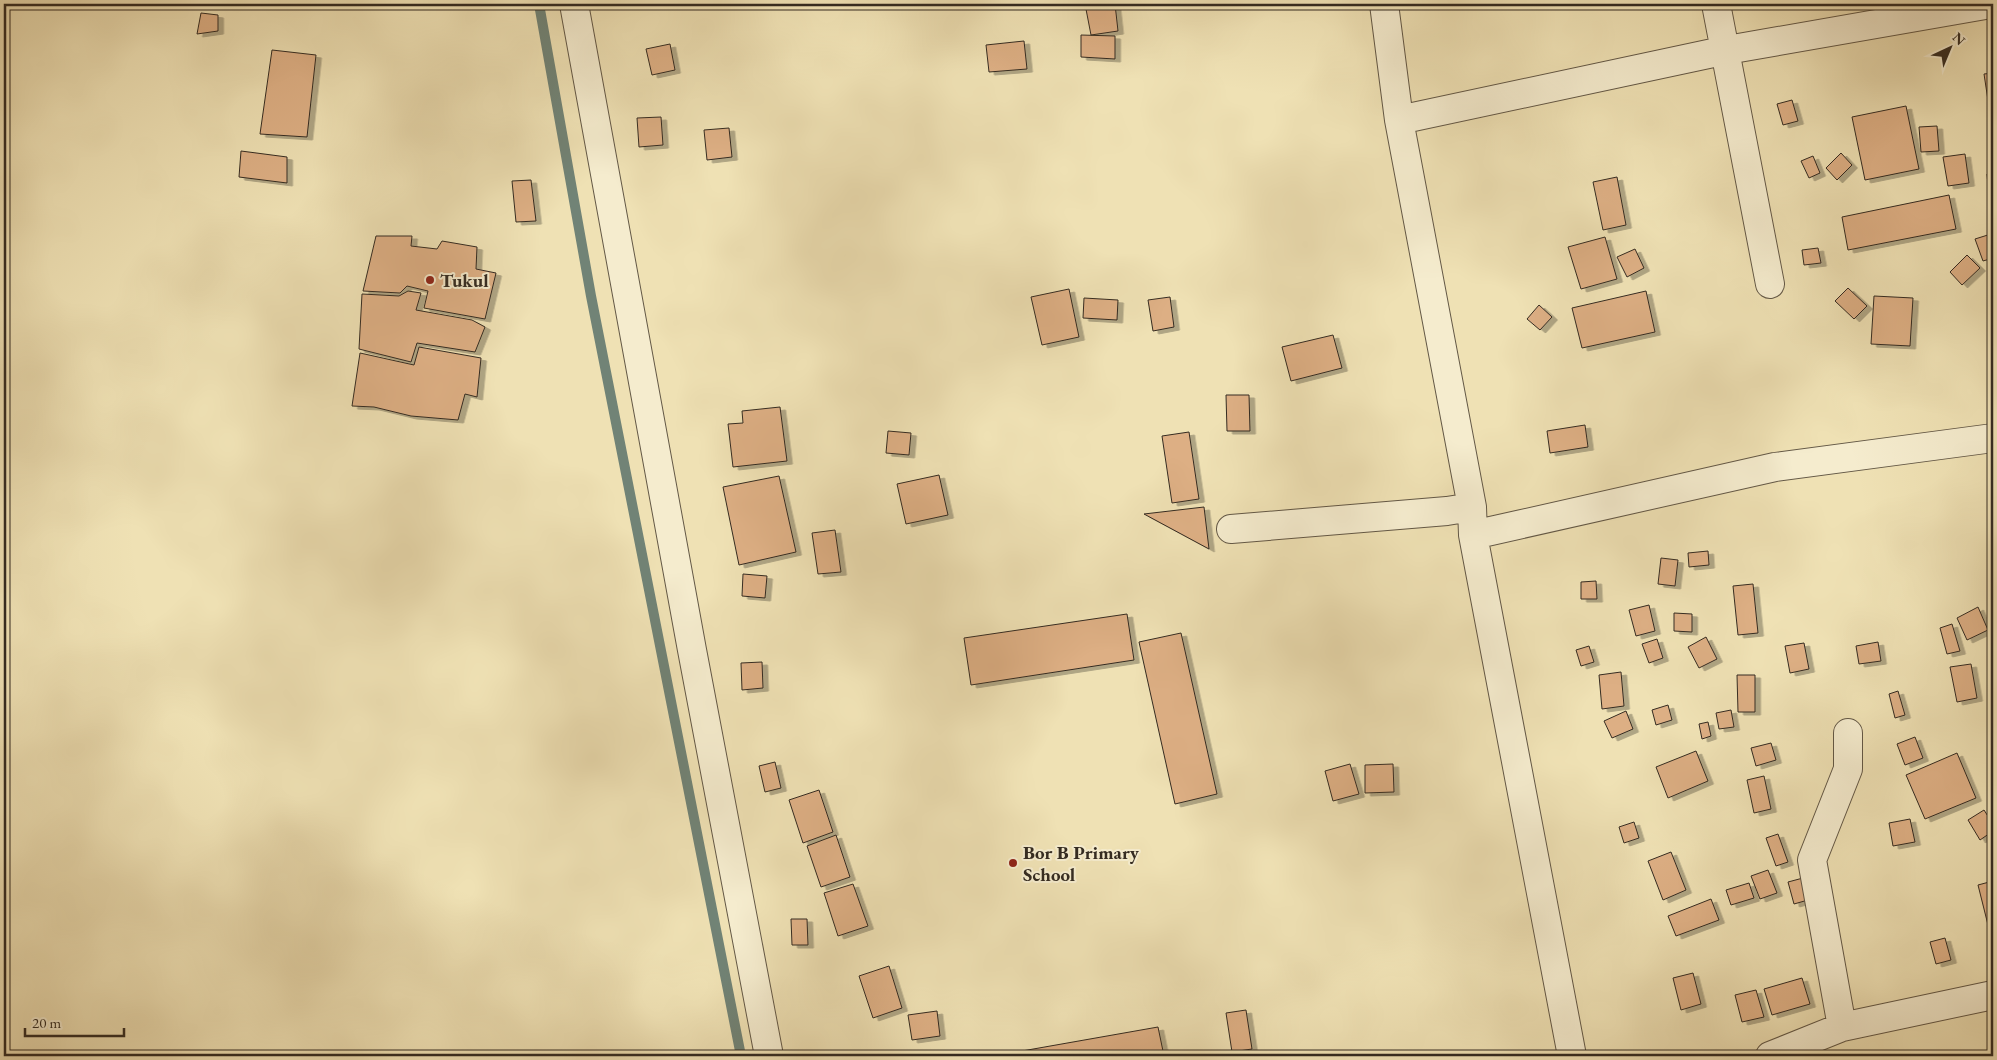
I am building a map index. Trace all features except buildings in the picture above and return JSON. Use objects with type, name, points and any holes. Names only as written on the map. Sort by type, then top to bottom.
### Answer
[{"type":"street","points":[[574,4],[768,1056]]},
{"type":"street","points":[[1384,4],[1399,120],[1472,508],[1473,535],[1572,1056]]},
{"type":"street","points":[[1716,4],[1770,284]]},
{"type":"street","points":[[1399,120],[1726,50],[1991,4]]},
{"type":"street","points":[[1473,535],[1776,467],[1993,438]]},
{"type":"street","points":[[1231,529],[1472,508]]},
{"type":"street","points":[[1842,1028],[1812,860],[1848,769],[1848,733]]},
{"type":"street","points":[[1770,1056],[1842,1028],[1993,995]]},
{"type":"waterway","points":[[539,4],[591,296],[741,1056]]},
{"type":"place","name":"Tukul","points":[[430,280]]},
{"type":"place","name":"Bor B Primary School","points":[[1013,863]]}]
